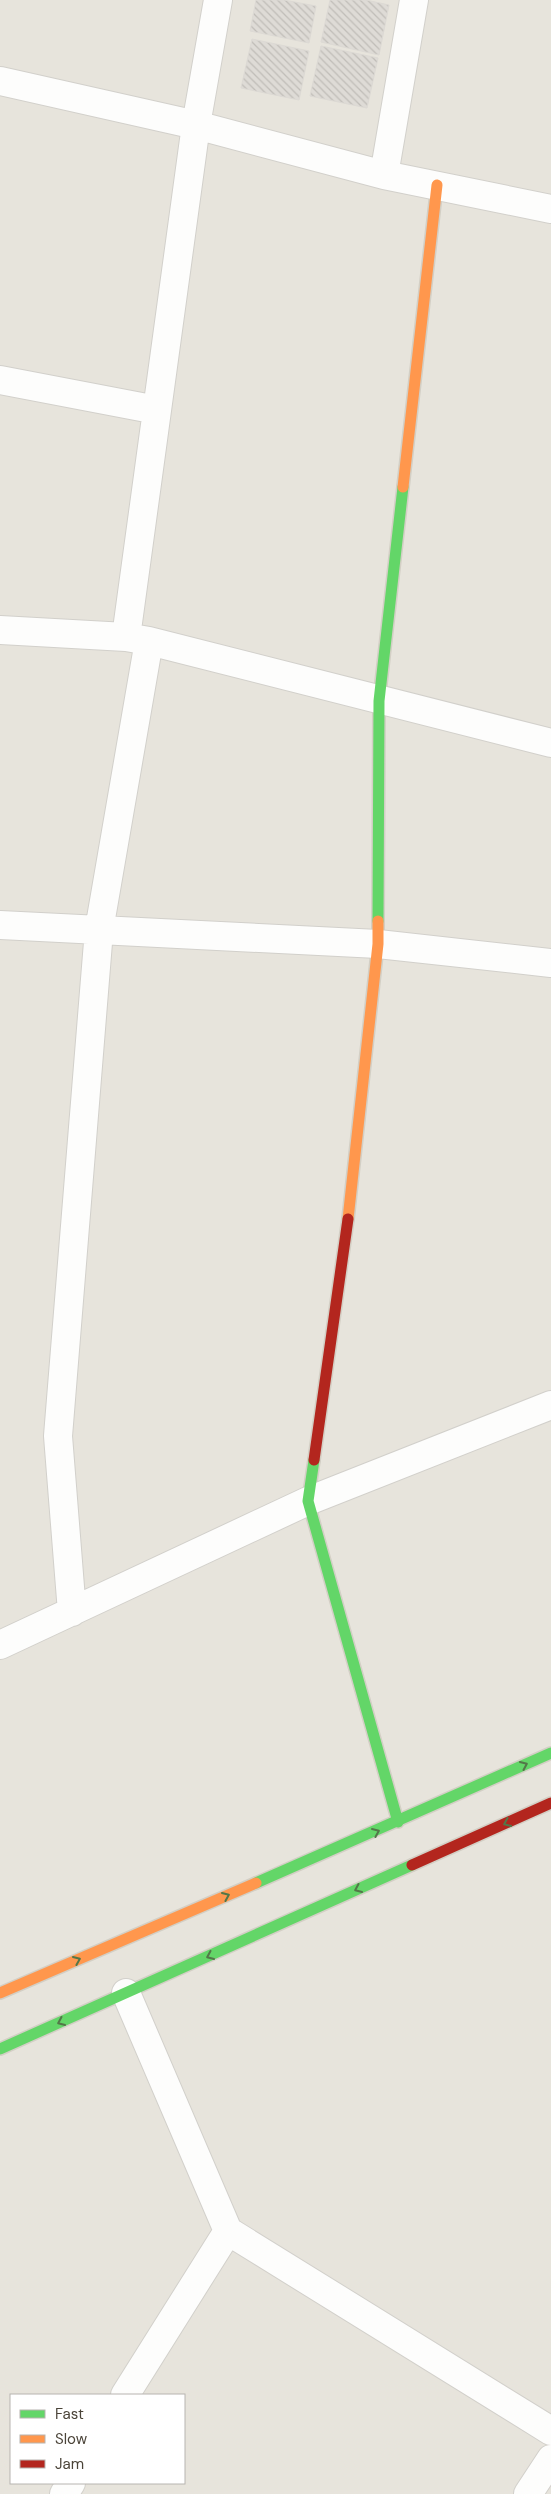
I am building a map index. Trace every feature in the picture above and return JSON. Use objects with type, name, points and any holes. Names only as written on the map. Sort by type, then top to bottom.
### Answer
[{"type":"street","points":[[72,1612],[58,1436],[99,930],[138,639],[157,410],[196,125],[218,0]]},
{"type":"street","points":[[384,175],[414,0]]},
{"type":"street","points":[[0,82],[196,125],[384,175],[551,209]]},
{"type":"street","points":[[398,1822],[308,1501],[347,1229],[378,944],[379,701],[437,185]]},
{"type":"street","points":[[0,380],[157,410]]},
{"type":"street","points":[[0,630],[138,639],[551,743]]},
{"type":"street","points":[[0,925],[378,944],[551,963]]},
{"type":"street","points":[[0,1645],[308,1501],[551,1405]]},
{"type":"street","points":[[0,1993],[398,1822],[551,1753]]},
{"type":"street","points":[[0,2049],[551,1803]]},
{"type":"street","points":[[126,1994],[228,2230],[551,2431]]},
{"type":"street","points":[[126,2394],[228,2230]]},
{"type":"street","points":[[528,2494],[551,2459]]},
{"type":"shaded area","points":[[0,0],[551,0],[551,2494],[0,2494]]},
{"type":"building","points":[[256,0],[284,0],[316,6],[309,43],[250,31]]},
{"type":"building","points":[[330,0],[366,0],[389,5],[379,55],[321,42]]},
{"type":"building","points":[[252,39],[309,51],[299,100],[241,88]]},
{"type":"building","points":[[321,46],[378,58],[367,108],[310,96]]},
{"type":"traffic: fast","points":[[378,921],[379,701],[403,487]]},
{"type":"traffic: fast","points":[[314,1460],[308,1501],[398,1822]]},
{"type":"traffic: fast","points":[[256,1883],[551,1753]]},
{"type":"traffic: fast","points":[[0,2049],[412,1865]]},
{"type":"traffic: slow","points":[[403,487],[437,185]]},
{"type":"traffic: slow","points":[[348,1219],[378,944],[378,921]]},
{"type":"traffic: slow","points":[[0,1993],[256,1883]]},
{"type":"traffic: jam","points":[[314,1460],[348,1219]]},
{"type":"traffic: jam","points":[[412,1865],[551,1803]]}]
